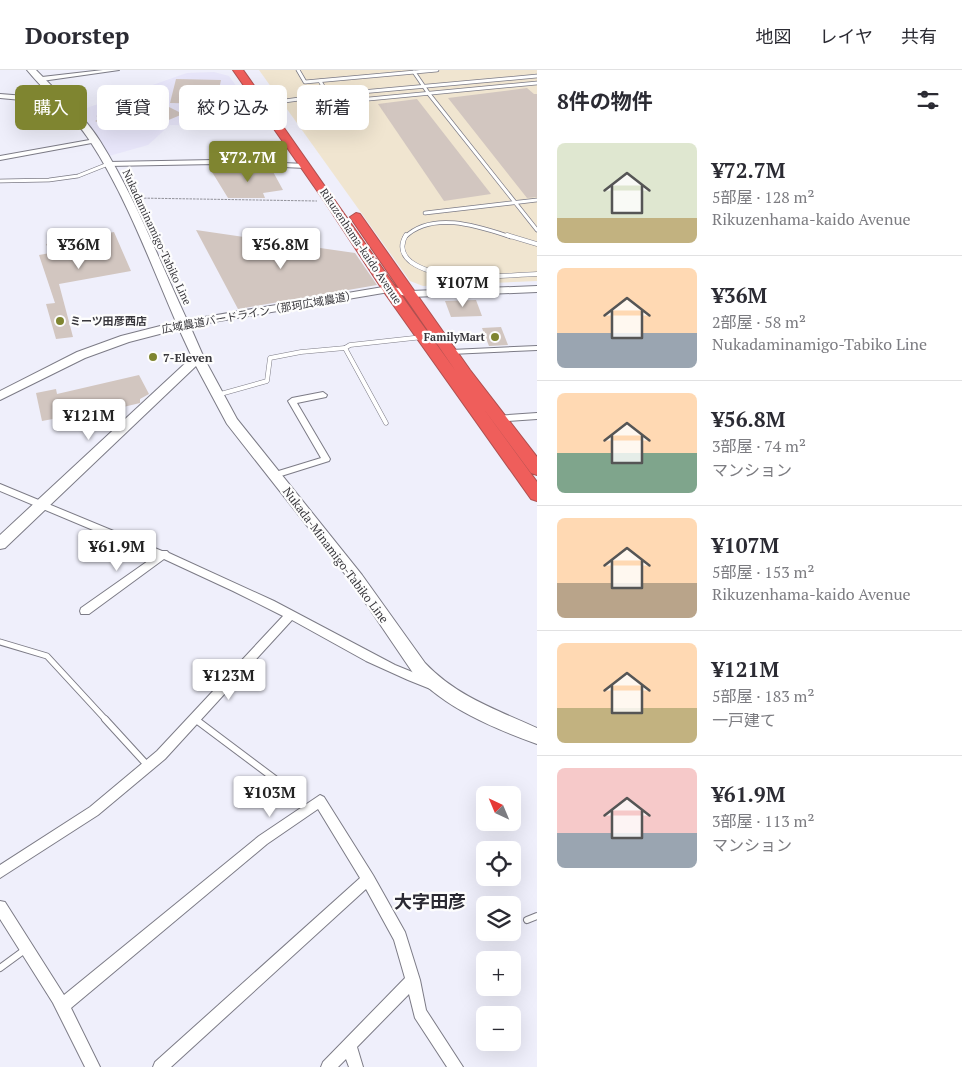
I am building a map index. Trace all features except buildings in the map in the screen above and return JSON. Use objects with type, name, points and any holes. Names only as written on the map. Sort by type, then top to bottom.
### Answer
[{"type":"highway","name":"Rikuzenhama-kaido Avenue","points":[[238,70],[255,85]]},
{"type":"highway","name":"Rikuzenhama-kaido Avenue","points":[[250,70],[261,85]]},
{"type":"highway","name":"Rikuzenhama-kaido Avenue","points":[[287,121],[451,352],[537,469]]},
{"type":"highway","name":"Rikuzenhama-kaido Avenue","points":[[287,130],[306,166],[389,289],[537,495]]},
{"type":"main road","name":"Nukadaminamigo-Tabiko Line","points":[[31,70],[48,85]]},
{"type":"main road","name":"Nukadaminamigo-Tabiko Line","points":[[87,130],[126,197],[184,324]]},
{"type":"main road","name":"広域農道バードライン（那珂広域農道）","points":[[0,396],[98,347],[184,324],[389,289],[411,294],[537,289]]},
{"type":"main road","name":"Nukada-Minamigo-Tabiko Line","points":[[184,324],[198,358],[232,421],[357,579],[414,663],[436,686],[448,694],[537,736]]},
{"type":"main road","points":[[0,544],[198,358]]},
{"type":"street","points":[[42,79],[71,72],[116,70]]},
{"type":"street","points":[[0,96],[15,98]]},
{"type":"street","points":[[0,158],[95,142]]},
{"type":"street","points":[[108,164],[215,162],[306,166]]},
{"type":"street","points":[[451,352],[537,348]]},
{"type":"street","points":[[275,476],[326,460],[292,402],[323,395]]},
{"type":"street","points":[[482,421],[537,416]]},
{"type":"street","points":[[0,487],[164,554],[290,615],[405,676],[436,686]]},
{"type":"street","points":[[85,611],[164,554]]},
{"type":"street","points":[[0,872],[94,811],[148,766],[290,615]]},
{"type":"street","points":[[62,1006],[263,840],[320,801],[368,879],[400,937],[413,980],[420,1013],[456,1067]]},
{"type":"street","points":[[160,1067],[368,879]]},
{"type":"street","points":[[0,907],[62,1006],[93,1067]]},
{"type":"street","points":[[328,1067],[413,980]]},
{"type":"street","points":[[350,1046],[356,1067]]},
{"type":"lane","points":[[298,70],[306,82],[436,70]]},
{"type":"lane","points":[[414,72],[429,94],[537,230]]},
{"type":"lane","points":[[369,92],[537,76]]},
{"type":"lane","points":[[320,81],[322,85]]},
{"type":"lane","points":[[369,99],[537,83]]},
{"type":"lane","points":[[0,182],[49,180],[78,176],[108,164]]},
{"type":"lane","points":[[425,213],[537,200]]},
{"type":"lane","points":[[537,244],[464,225],[442,223],[414,229],[403,237],[400,244],[404,254],[413,263],[440,273],[468,275],[537,274]]},
{"type":"lane","points":[[217,396],[267,381],[270,358],[301,352],[345,348],[350,345],[424,337]]},
{"type":"lane","points":[[345,348],[386,423]]},
{"type":"lane","points":[[0,642],[12,647],[34,649],[47,656],[148,766]]},
{"type":"lane","points":[[194,719],[299,797]]},
{"type":"lane","points":[[527,920],[537,916]]},
{"type":"lane","points":[[0,968],[26,948]]},
{"type":"path","points":[[126,197],[331,202]]},
{"type":"shaded area","points":[[259,70],[537,70],[537,281],[423,286],[410,281],[302,130],[369,130],[369,85],[297,85],[297,123],[287,109],[287,85],[270,85]]},
{"type":"shaded area","points":[[214,72],[229,76],[236,85],[179,85],[179,125],[169,126],[169,85],[153,85],[187,73]]},
{"type":"shaded area","points":[[97,104],[97,130],[164,130],[148,145],[109,156],[87,124],[87,108]]},
{"type":"place","name":"ミーツ田彦西店","points":[[60,321]]},
{"type":"place","name":"FamilyMart","points":[[495,337]]},
{"type":"place","name":"7-Eleven","points":[[153,357]]},
{"type":"district","name":"大字田彦","points":[[430,901]]}]
